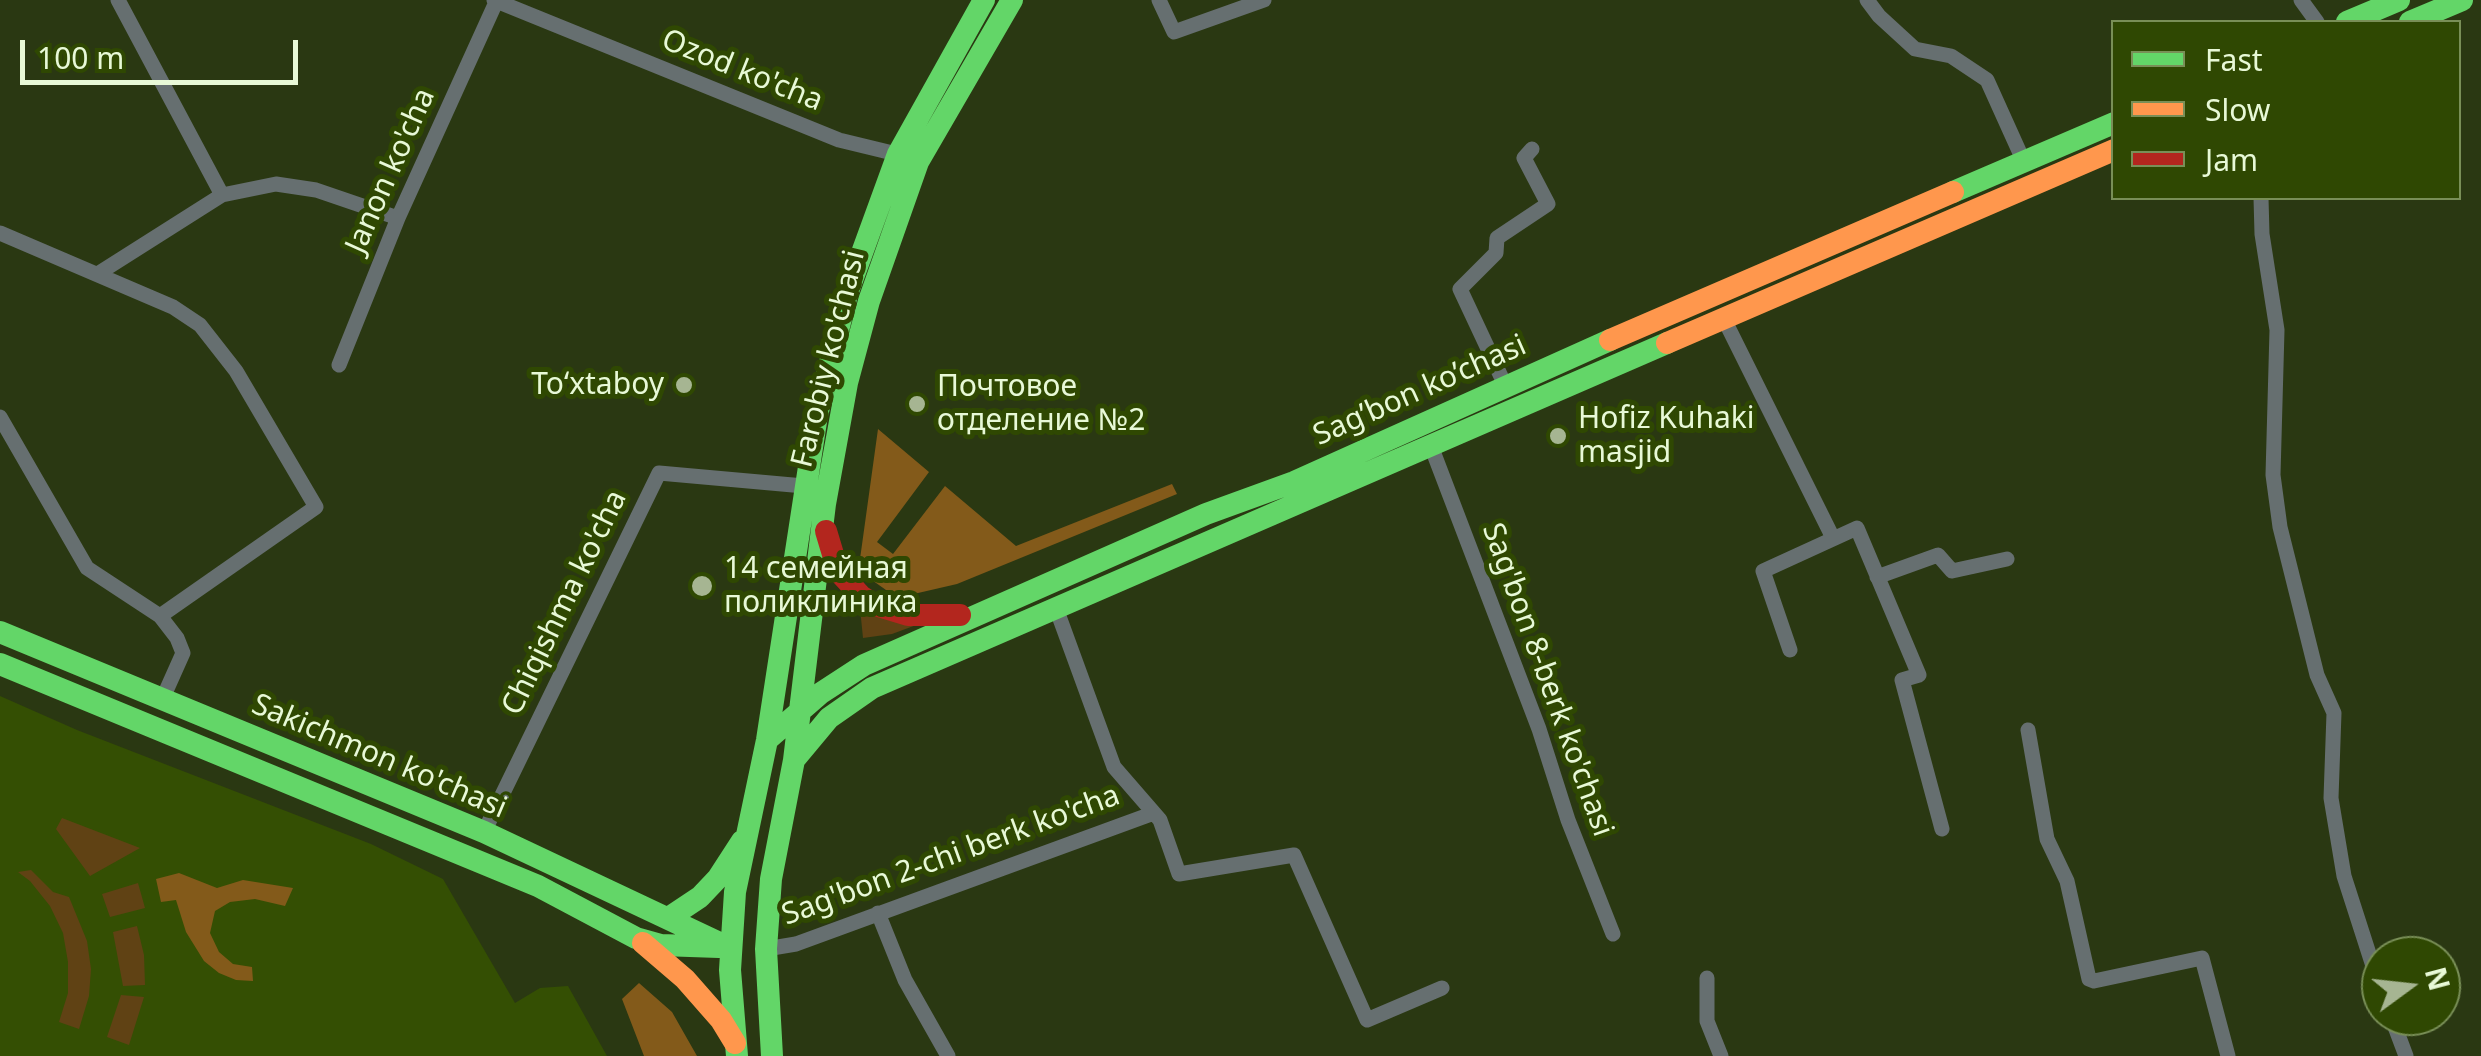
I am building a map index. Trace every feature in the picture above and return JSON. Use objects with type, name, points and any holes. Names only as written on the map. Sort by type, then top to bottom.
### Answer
[{"type":"main road","name":"Farobiy ko'chasi","points":[[744,837],[767,740],[804,486],[847,294],[984,0]]},
{"type":"main road","name":"Farobiy ko'chasi","points":[[772,1056],[766,948],[772,868],[794,760],[824,504],[848,383],[908,158],[1012,0]]},
{"type":"main road","points":[[2355,20],[2399,0]]},
{"type":"main road","points":[[2415,20],[2462,0]]},
{"type":"main road","name":"Sag’bon ko’chasi","points":[[767,740],[800,710],[864,665],[1206,514],[1294,482],[1505,385],[2111,124]]},
{"type":"main road","name":"Sag’bon ko’chasi","points":[[794,760],[829,718],[872,688],[2111,151]]},
{"type":"main road","points":[[2035,157],[2054,176]]},
{"type":"main road","points":[[824,504],[833,561],[861,596],[908,615],[980,613]]},
{"type":"main road","name":"Sakichmon ko'chasi","points":[[0,632],[484,832],[730,948],[766,985]]},
{"type":"main road","name":"Sakichmon ko'chasi","points":[[0,664],[538,886],[636,938],[660,945],[766,948]]},
{"type":"main road","points":[[767,740],[794,760]]},
{"type":"main road","points":[[736,1050],[730,948],[744,837]]},
{"type":"main road","points":[[670,918],[700,897],[718,878],[744,837]]},
{"type":"main road","points":[[636,938],[686,980],[721,1020],[736,1050]]},
{"type":"street","points":[[118,0],[222,195]]},
{"type":"street","name":"Ozod ko'cha","points":[[496,0],[839,140],[908,158]]},
{"type":"street","name":"Janon ko'cha","points":[[339,365],[398,218],[496,0]]},
{"type":"street","points":[[1159,0],[1174,32],[1264,0]]},
{"type":"street","points":[[1867,0],[1915,49],[1952,56],[1987,80],[2035,157]]},
{"type":"street","points":[[1505,385],[1460,289],[1496,253],[1497,238],[1548,204],[1524,158],[1532,149]]},
{"type":"street","points":[[99,273],[222,195],[276,184],[316,190],[398,218]]},
{"type":"street","points":[[2261,200],[2262,234],[2278,330],[2274,475],[2280,527],[2317,676],[2334,712],[2332,798],[2341,856],[2365,936]]},
{"type":"street","points":[[0,232],[99,273],[200,324],[236,371],[316,507],[160,616]]},
{"type":"street","points":[[1724,319],[1833,538]]},
{"type":"street","points":[[0,417],[87,568],[160,616],[183,652],[162,700]]},
{"type":"street","name":"Sag'bon 8-berk ko'chasi","points":[[1432,446],[1613,934]]},
{"type":"street","name":"Chiqishma ko'cha","points":[[484,832],[659,473],[804,486]]},
{"type":"street","points":[[1790,650],[1764,571],[1857,528],[1919,674],[1902,680],[1942,829]]},
{"type":"street","points":[[1877,577],[1938,556],[1952,571],[2007,558]]},
{"type":"street","points":[[1056,608],[1114,767],[1165,829],[1179,874],[1294,855],[1367,1020],[1442,988]]},
{"type":"street","points":[[2028,730],[2047,840],[2067,881],[2089,979],[2202,958],[2228,1056]]},
{"type":"street","name":"Sag'bon 2-chi berk ko'cha","points":[[766,948],[796,944],[1154,813]]},
{"type":"street","points":[[878,912],[906,980],[948,1056]]},
{"type":"street","points":[[1706,978],[1708,1021],[1721,1056]]},
{"type":"shaded area","points":[[878,429],[929,472],[877,542],[893,554],[945,486],[1016,546],[1172,484],[1177,494],[957,584],[918,593],[886,590],[869,578],[860,559]]},
{"type":"shaded area","points":[[860,608],[919,624],[892,634],[863,638]]},
{"type":"shaded area","points":[[0,696],[77,730],[371,844],[443,879],[515,1003],[540,988],[568,986],[607,1056],[0,1056]]},
{"type":"shaded area","points":[[62,818],[140,848],[90,876],[56,829]]},
{"type":"shaded area","points":[[31,870],[53,892],[69,897],[87,941],[89,996],[79,1029],[59,1022],[68,993],[63,933],[50,906],[18,872]]},
{"type":"shaded area","points":[[179,873],[217,888],[243,880],[293,888],[285,906],[255,899],[230,902],[215,911],[210,933],[219,952],[233,964],[252,967],[253,981],[236,980],[204,961],[186,932],[176,900],[161,902],[156,879]]},
{"type":"shaded area","points":[[138,883],[145,908],[110,917],[102,894]]},
{"type":"shaded area","points":[[137,926],[144,955],[145,985],[123,986],[113,932]]},
{"type":"shaded area","points":[[639,983],[672,1012],[697,1056],[644,1056],[622,999]]},
{"type":"shaded area","points":[[121,995],[144,997],[129,1045],[107,1037]]},
{"type":"traffic: fast","points":[[737,1056],[730,970],[735,892],[767,740],[817,415],[847,294],[898,154],[984,0]]},
{"type":"traffic: fast","points":[[772,1056],[766,949],[771,879],[794,760],[825,504],[847,383],[869,301],[918,162],[1012,0]]},
{"type":"traffic: fast","points":[[2352,20],[2399,0]]},
{"type":"traffic: fast","points":[[2415,20],[2462,0]]},
{"type":"traffic: fast","points":[[1953,192],[2111,124]]},
{"type":"traffic: fast","points":[[767,740],[821,693],[864,665],[1206,514],[1294,482],[1610,340]]},
{"type":"traffic: fast","points":[[794,760],[829,718],[872,688],[1667,343]]},
{"type":"traffic: fast","points":[[0,632],[484,832],[730,948]]},
{"type":"traffic: fast","points":[[0,664],[538,886],[636,938],[661,945],[719,947]]},
{"type":"traffic: fast","points":[[670,917],[700,897],[742,841]]},
{"type":"traffic: slow","points":[[1667,343],[2111,151]]},
{"type":"traffic: slow","points":[[1610,340],[1953,192]]},
{"type":"traffic: slow","points":[[643,943],[685,979],[721,1020],[735,1043]]},
{"type":"traffic: jam","points":[[826,531],[838,571],[875,605],[908,615],[960,615]]},
{"type":"place","name":"Toʻxtaboy","points":[[684,385]]},
{"type":"place","name":"Почтовое отделение №2","points":[[917,404]]},
{"type":"place","name":"Hofiz Kuhaki masjid","points":[[1558,436]]},
{"type":"place","name":"14 семейная поликлиника","points":[[702,586]]}]
